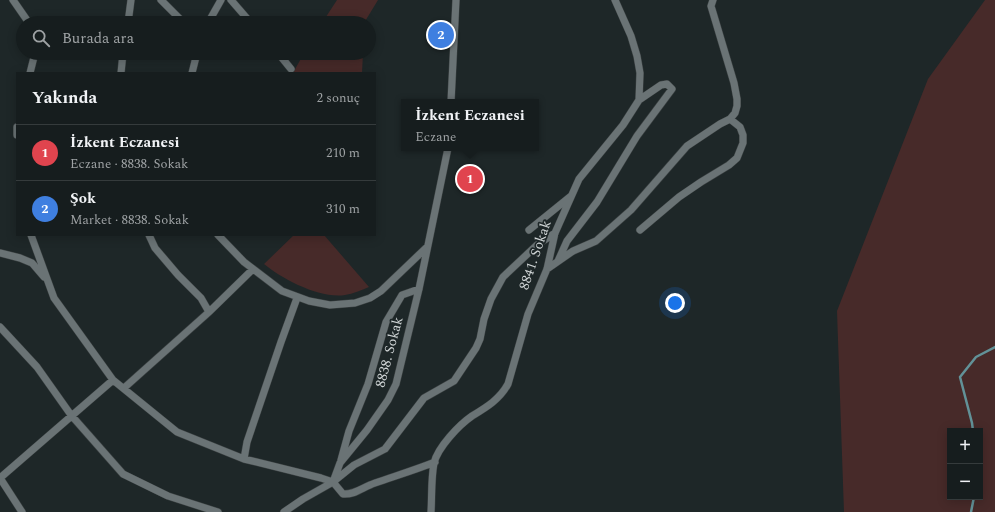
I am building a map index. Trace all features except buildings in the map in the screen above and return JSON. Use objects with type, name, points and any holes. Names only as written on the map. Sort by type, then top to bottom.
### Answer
[{"type":"street","points":[[13,0],[24,16]]},
{"type":"street","points":[[129,16],[131,0]]},
{"type":"street","points":[[161,0],[177,16]]},
{"type":"street","points":[[212,16],[221,0]]},
{"type":"street","points":[[231,0],[245,16]]},
{"type":"street","points":[[451,99],[456,0]]},
{"type":"street","points":[[615,0],[631,36],[637,56],[640,74],[639,100]]},
{"type":"street","points":[[547,269],[573,251],[596,241],[631,210],[688,146],[720,124],[730,119],[735,113],[737,99],[734,83],[712,6],[713,0]]},
{"type":"street","points":[[30,72],[33,60]]},
{"type":"street","points":[[121,72],[122,60]]},
{"type":"street","points":[[192,72],[195,60]]},
{"type":"street","points":[[284,60],[291,69]]},
{"type":"street","points":[[558,261],[566,241],[597,202],[637,136],[672,89],[667,84],[661,85],[639,100]]},
{"type":"street","name":"8841. Sokak","points":[[431,512],[434,462],[446,441],[464,422],[495,401],[504,392],[508,384],[528,314],[547,269],[555,233],[579,179],[623,125],[639,100]]},
{"type":"street","points":[[640,230],[679,197],[729,165],[737,158],[743,144],[743,135],[740,127],[730,119]]},
{"type":"street","name":"8838. Sokak","points":[[333,482],[340,463],[367,430],[388,400],[396,384],[419,289],[426,248],[447,151]]},
{"type":"street","points":[[529,230],[572,195]]},
{"type":"street","points":[[284,512],[309,495],[333,482],[354,465],[385,449],[424,398],[454,381],[476,348],[491,299],[504,277],[537,245],[555,233]]},
{"type":"street","points":[[31,236],[54,298],[113,380],[177,432],[244,459],[333,482],[343,494],[351,495],[373,483],[410,472],[434,462]]},
{"type":"street","points":[[149,236],[155,248],[178,275],[201,298],[209,312]]},
{"type":"street","points":[[219,236],[244,262],[282,291],[297,298],[330,305],[355,303],[370,298],[381,291],[426,248]]},
{"type":"street","points":[[0,253],[32,263],[48,283]]},
{"type":"street","points":[[124,388],[209,312],[254,269]]},
{"type":"street","points":[[340,463],[349,431],[368,384],[386,322],[402,295],[419,289]]},
{"type":"street","points":[[244,459],[247,442],[280,342],[297,298]]},
{"type":"street","points":[[0,327],[37,367],[71,416],[123,474],[168,496],[218,512]]},
{"type":"street","points":[[22,512],[0,478],[113,380]]},
{"type":"shaded area","points":[[337,0],[378,0],[368,16],[327,16]]},
{"type":"shaded area","points":[[985,0],[995,0],[995,512],[844,512],[837,311],[928,79]]},
{"type":"shaded area","points":[[300,60],[363,60],[362,72],[294,72]]},
{"type":"shaded area","points":[[293,236],[325,236],[369,287],[345,295],[324,294],[302,287],[281,276],[264,264]]},
{"type":"waterway","points":[[973,428],[960,377],[976,357],[995,347]]},
{"type":"waterway","points":[[971,512],[973,500]]},
{"type":"place","name":"Şok","points":[[441,35]]},
{"type":"place","name":"İzkent Eczanesi","points":[[470,179]]}]
